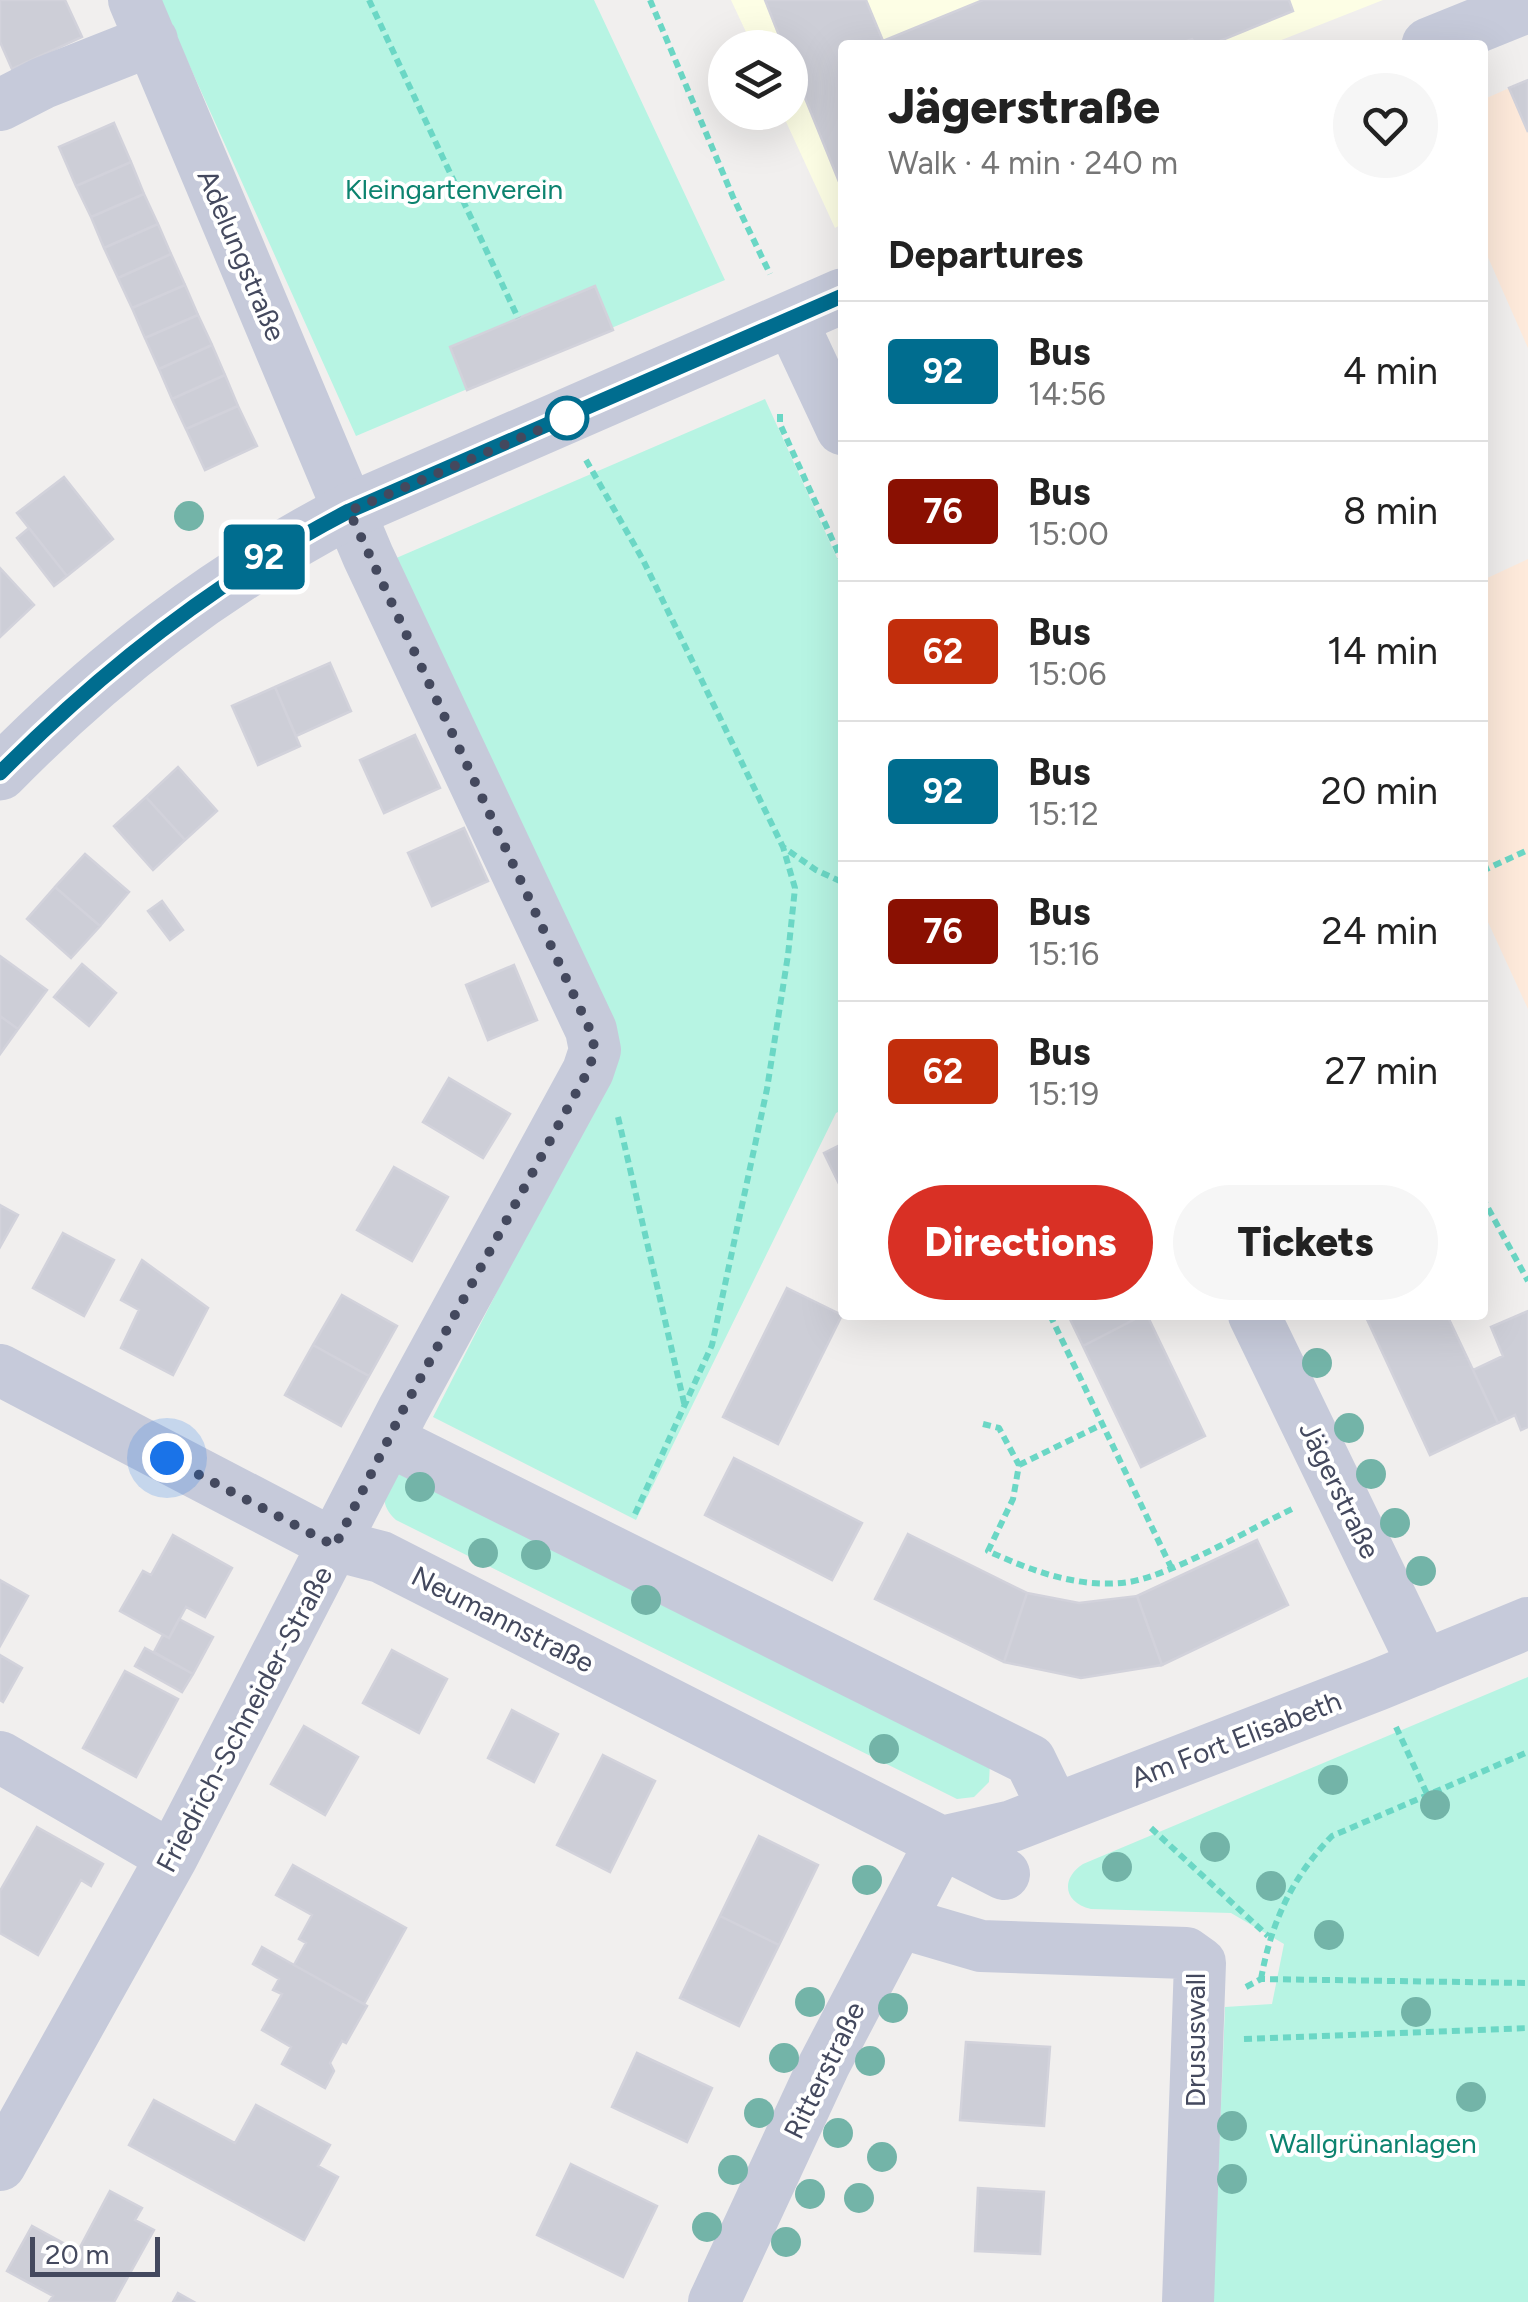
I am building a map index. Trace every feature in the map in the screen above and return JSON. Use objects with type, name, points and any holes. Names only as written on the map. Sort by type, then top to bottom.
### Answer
[{"type":"street","points":[[1442,40],[1528,6]]},
{"type":"street","points":[[0,105],[43,83],[143,20]]},
{"type":"street","name":"Adelungstraße","points":[[143,20],[349,511]]},
{"type":"street","points":[[0,773],[121,660],[197,601],[276,549],[782,300],[838,296]]},
{"type":"street","points":[[782,300],[838,420]]},
{"type":"street","points":[[349,511],[590,1030],[595,1050]]},
{"type":"street","name":"Friedrich-Schneider-Straße","points":[[0,2165],[172,1857],[388,1440],[588,1071],[595,1050]]},
{"type":"street","name":"Jägerstraße","points":[[1256,1320],[1424,1666]]},
{"type":"street","name":"Neumannstraße","points":[[0,1370],[335,1546],[381,1556],[1004,1874]]},
{"type":"street","points":[[388,1440],[1030,1760],[1054,1809]]},
{"type":"street","name":"Am Fort Elisabeth","points":[[941,1842],[1012,1826],[1528,1623]]},
{"type":"street","points":[[0,1758],[172,1857]]},
{"type":"street","name":"Ritterstraße","points":[[714,2302],[824,2065],[941,1842]]},
{"type":"street","name":"Drususwall","points":[[899,1922],[981,1946],[1186,1953],[1200,1963],[1188,2302]]},
{"type":"path","points":[[370,0],[518,318]]},
{"type":"path","points":[[650,0],[733,197],[782,300]]},
{"type":"path","points":[[781,403],[780,424],[838,552]]},
{"type":"path","points":[[585,459],[642,560],[783,847],[795,888],[768,1089],[712,1346],[617,1552]]},
{"type":"path","points":[[783,847],[838,880]]},
{"type":"path","points":[[1488,869],[1528,850]]},
{"type":"path","points":[[595,1050],[625,1140],[685,1407]]},
{"type":"path","points":[[1488,1208],[1528,1281]]},
{"type":"path","points":[[1052,1320],[1171,1566]]},
{"type":"path","points":[[983,1424],[1000,1428],[1020,1466],[1013,1499],[988,1551],[1035,1572],[1099,1582],[1131,1582],[1292,1509]]},
{"type":"path","points":[[1020,1466],[1103,1424]]},
{"type":"path","points":[[1394,1722],[1427,1794]]},
{"type":"path","points":[[1528,1752],[1332,1836],[1300,1874],[1268,1936],[1261,1979],[1528,1983]]},
{"type":"path","points":[[1151,1828],[1268,1936]]},
{"type":"path","points":[[1197,2040],[1528,2028]]},
{"type":"shaded area","points":[[731,0],[1383,0],[1282,40],[838,40],[835,228],[790,130],[808,130],[808,30],[745,30]]},
{"type":"shaded area","points":[[1528,80],[1528,348],[1488,257],[1488,97]]},
{"type":"shaded area","points":[[1528,559],[1528,1009],[1488,922],[1488,578]]},
{"type":"green space","name":"Kleingartenverein","points":[[160,0],[594,0],[725,280],[356,436]]},
{"type":"green space","points":[[765,399],[838,560],[838,1112],[636,1520],[433,1417],[604,1082],[394,559]]},
{"type":"green space","points":[[395,1472],[990,1763],[989,1782],[974,1797],[957,1799],[396,1520],[385,1503]]},
{"type":"green space","name":"Wallgrünanlagen","points":[[1528,1677],[1528,2302],[1213,2302],[1225,2007],[1272,2004],[1284,1944],[1231,1913],[1091,1909],[1071,1896],[1071,1877],[1083,1864]]},
{"type":"building","points":[[0,0],[65,0],[82,37],[12,69],[0,42]]},
{"type":"building","points":[[765,0],[866,0],[883,40],[838,40],[838,179],[808,105],[808,30],[777,30]]},
{"type":"building","points":[[983,0],[1289,0],[1293,11],[1222,40],[885,40]]},
{"type":"building","points":[[1528,80],[1528,132],[1509,88]]},
{"type":"building","points":[[114,123],[131,162],[76,186],[59,147]]},
{"type":"building","points":[[131,162],[144,194],[91,217],[76,186]]},
{"type":"building","points":[[144,194],[158,224],[104,248],[91,217]]},
{"type":"building","points":[[158,224],[171,254],[118,278],[104,248]]},
{"type":"building","points":[[171,254],[185,285],[132,308],[118,278]]},
{"type":"building","points":[[185,285],[198,315],[145,338],[132,308]]},
{"type":"building","points":[[595,286],[613,330],[467,390],[450,347]]},
{"type":"building","points":[[198,315],[212,345],[159,369],[145,338]]},
{"type":"building","points":[[212,345],[225,375],[172,399],[159,369]]},
{"type":"building","points":[[225,375],[238,406],[186,429],[172,399]]},
{"type":"building","points":[[238,406],[257,446],[205,470],[186,429]]},
{"type":"building","points":[[64,477],[113,539],[67,576],[17,513]]},
{"type":"building","points":[[29,528],[67,576],[54,586],[17,538]]},
{"type":"building","points":[[0,568],[34,605],[0,637]]},
{"type":"building","points":[[330,663],[351,711],[296,736],[275,687]]},
{"type":"building","points":[[275,687],[300,746],[258,765],[232,706]]},
{"type":"building","points":[[415,735],[440,788],[384,813],[360,760]]},
{"type":"building","points":[[178,767],[217,811],[185,840],[146,797]]},
{"type":"building","points":[[146,797],[185,840],[153,870],[114,826]]},
{"type":"building","points":[[464,828],[488,881],[432,906],[408,853]]},
{"type":"building","points":[[85,854],[129,892],[100,926],[55,887]]},
{"type":"building","points":[[55,887],[100,926],[71,958],[27,919]]},
{"type":"building","points":[[162,901],[183,930],[170,940],[148,911]]},
{"type":"building","points":[[0,956],[47,990],[18,1029],[0,1016]]},
{"type":"building","points":[[82,964],[116,993],[89,1026],[54,997]]},
{"type":"building","points":[[514,965],[537,1020],[488,1040],[466,985]]},
{"type":"building","points":[[0,1016],[18,1029],[0,1054]]},
{"type":"building","points":[[449,1078],[510,1114],[483,1158],[423,1122]]},
{"type":"building","points":[[838,1146],[838,1182],[824,1153]]},
{"type":"building","points":[[394,1167],[448,1197],[412,1261],[357,1230]]},
{"type":"building","points":[[0,1205],[18,1215],[0,1247]]},
{"type":"building","points":[[63,1233],[114,1260],[84,1316],[33,1288]]},
{"type":"building","points":[[142,1260],[208,1308],[173,1375],[121,1348],[139,1310],[121,1300]]},
{"type":"building","points":[[787,1288],[838,1313],[840,1320],[778,1444],[723,1417]]},
{"type":"building","points":[[342,1295],[397,1326],[369,1376],[313,1345]]},
{"type":"building","points":[[1528,1311],[1528,1427],[1521,1430],[1515,1415],[1498,1423],[1473,1370],[1503,1356],[1491,1327]]},
{"type":"building","points":[[1070,1320],[1133,1320],[1083,1346]]},
{"type":"building","points":[[1133,1320],[1149,1320],[1205,1436],[1141,1467],[1083,1346]]},
{"type":"building","points":[[1367,1320],[1449,1320],[1498,1423],[1430,1455]]},
{"type":"building","points":[[313,1345],[369,1376],[341,1426],[285,1395]]},
{"type":"building","points":[[734,1458],[862,1523],[832,1580],[705,1515]]},
{"type":"building","points":[[908,1534],[1027,1593],[1004,1662],[875,1599]]},
{"type":"building","points":[[173,1535],[232,1568],[205,1617],[186,1607],[169,1638],[120,1611],[143,1571],[151,1575]]},
{"type":"building","points":[[1257,1540],[1288,1605],[1162,1665],[1137,1596]]},
{"type":"building","points":[[0,1580],[28,1596],[0,1646]]},
{"type":"building","points":[[1027,1593],[1079,1603],[1137,1596],[1162,1665],[1081,1678],[1004,1662]]},
{"type":"building","points":[[179,1619],[213,1637],[193,1674],[154,1652],[163,1635],[169,1638]]},
{"type":"building","points":[[145,1648],[193,1674],[182,1692],[135,1666]]},
{"type":"building","points":[[392,1650],[447,1679],[419,1733],[363,1703]]},
{"type":"building","points":[[0,1655],[22,1668],[3,1702],[0,1700]]},
{"type":"building","points":[[125,1671],[178,1699],[136,1777],[83,1748]]},
{"type":"building","points":[[512,1710],[558,1734],[534,1782],[488,1758]]},
{"type":"building","points":[[304,1726],[358,1757],[325,1815],[271,1784]]},
{"type":"building","points":[[603,1755],[655,1781],[610,1872],[557,1845]]},
{"type":"building","points":[[37,1827],[103,1864],[91,1886],[81,1880],[38,1955],[0,1933],[0,1891]]},
{"type":"building","points":[[759,1836],[818,1865],[779,1945],[720,1916]]},
{"type":"building","points":[[293,1865],[406,1928],[364,2004],[294,1965],[306,1943],[299,1939],[312,1915],[276,1895]]},
{"type":"building","points":[[720,1916],[779,1945],[739,2026],[680,1998]]},
{"type":"building","points":[[262,1947],[367,2006],[330,2063],[334,2071],[325,2088],[282,2064],[291,2047],[262,2030],[282,1994],[273,1990],[279,1979],[253,1964]]},
{"type":"building","points":[[966,2042],[1050,2047],[1044,2126],[960,2120]]},
{"type":"building","points":[[637,2053],[712,2088],[687,2142],[612,2107]]},
{"type":"building","points":[[154,2100],[235,2143],[256,2105],[330,2145],[318,2166],[338,2177],[304,2240],[129,2145]]},
{"type":"building","points":[[571,2164],[657,2206],[623,2277],[537,2235]]},
{"type":"building","points":[[978,2188],[1044,2192],[1040,2254],[975,2251]]},
{"type":"building","points":[[110,2191],[142,2208],[135,2220],[154,2230],[114,2302],[49,2302],[53,2296],[7,2271],[32,2226],[78,2251]]},
{"type":"building","points":[[178,2293],[194,2302],[173,2302]]},
{"type":"bus line","name":"92","points":[[0,773],[121,660],[197,601],[276,549],[349,511],[838,298]]},
{"type":"route","points":[[167,1458],[335,1546],[403,1410],[588,1071],[595,1050],[590,1030],[349,511],[567,418]]}]
